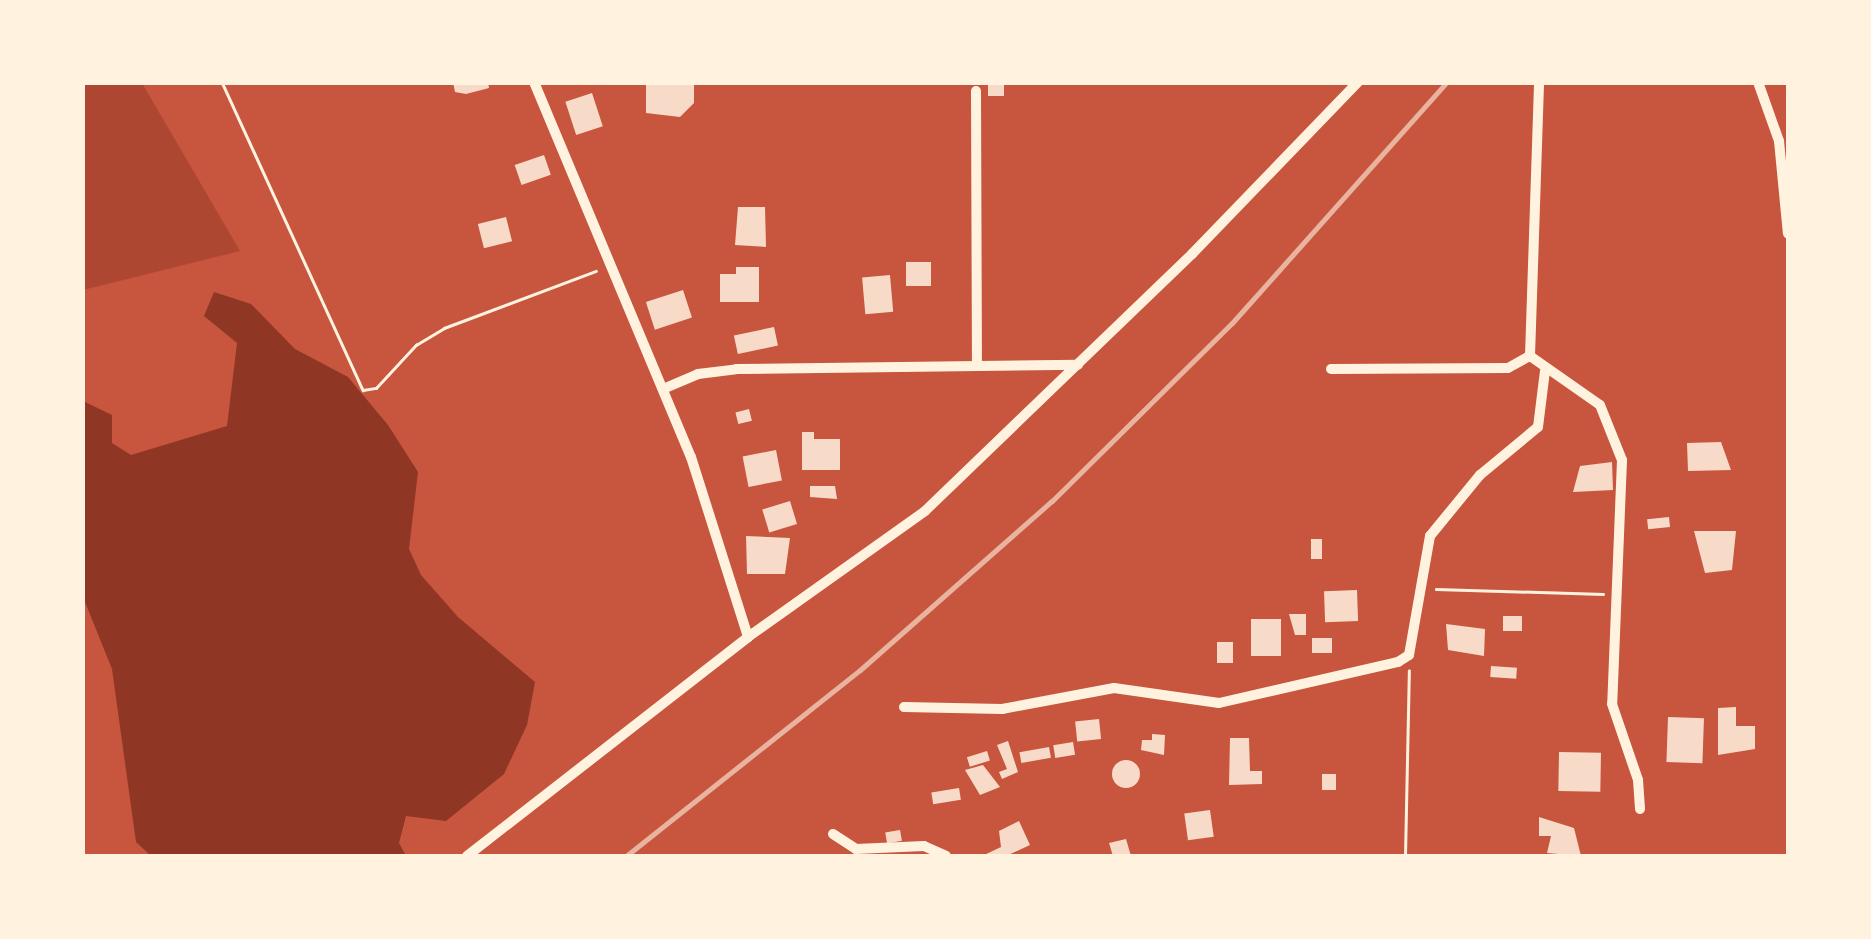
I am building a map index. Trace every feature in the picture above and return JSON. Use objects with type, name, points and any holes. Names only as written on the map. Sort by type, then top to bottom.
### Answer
[{"type":"street","points":[[534,82],[663,389],[748,637]]},
{"type":"street","points":[[466,856],[748,637],[925,511],[1078,365],[1358,82]]},
{"type":"street","points":[[1539,82],[1530,356],[1545,371],[1587,392],[1616,439],[1625,493],[1615,594],[1613,715],[1638,780],[1640,809]]},
{"type":"street","points":[[1758,82],[1780,141],[1788,234]]},
{"type":"street","points":[[976,91],[977,363]]},
{"type":"street","points":[[1331,369],[1508,368],[1530,356]]},
{"type":"street","points":[[663,389],[698,374],[736,369],[977,363],[1078,365]]},
{"type":"street","points":[[904,707],[1002,709],[1114,688],[1220,703],[1409,655],[1430,536],[1454,503],[1538,427],[1545,371]]},
{"type":"street","points":[[833,834],[856,849],[924,846],[946,856]]},
{"type":"path","points":[[222,82],[363,390],[376,388],[416,345],[444,328],[576,284],[610,262]]},
{"type":"path","points":[[1420,588],[1615,594]]},
{"type":"path","points":[[1406,856],[1409,655]]},
{"type":"shaded area","points":[[82,83],[142,83],[240,251],[83,290]]},
{"type":"shaded area","points":[[214,292],[251,304],[295,349],[348,377],[388,425],[418,472],[409,549],[421,575],[458,617],[535,682],[527,725],[504,774],[446,821],[406,816],[399,843],[406,856],[151,856],[136,842],[112,669],[83,597],[83,401],[112,415],[112,443],[131,455],[227,426],[237,343],[204,316]]},
{"type":"building","points":[[453,82],[488,82],[489,88],[466,94],[455,92]]},
{"type":"building","points":[[646,82],[694,85],[694,103],[680,117],[646,113]]},
{"type":"building","points":[[988,82],[1004,82],[1004,96],[988,96]]},
{"type":"building","points":[[592,93],[603,126],[576,135],[565,102]]},
{"type":"building","points":[[544,155],[551,175],[522,185],[515,165]]},
{"type":"building","points":[[738,207],[765,207],[766,247],[735,245]]},
{"type":"building","points":[[506,217],[512,241],[484,248],[478,224]]},
{"type":"building","points":[[906,262],[931,262],[931,286],[906,286]]},
{"type":"building","points":[[736,267],[759,267],[759,302],[720,302],[720,274],[736,274]]},
{"type":"building","points":[[890,275],[893,312],[865,314],[862,277]]},
{"type":"building","points":[[683,290],[692,318],[655,330],[646,302]]},
{"type":"building","points":[[774,327],[778,346],[738,354],[734,336]]},
{"type":"building","points":[[749,409],[752,421],[738,424],[735,412]]},
{"type":"building","points":[[802,432],[814,432],[814,439],[840,439],[840,470],[802,470]]},
{"type":"building","points":[[1721,442],[1731,470],[1688,471],[1687,443]]},
{"type":"building","points":[[776,450],[782,480],[749,487],[743,456]]},
{"type":"building","points":[[1612,462],[1613,490],[1573,492],[1580,466]]},
{"type":"building","points":[[810,486],[835,486],[837,499],[810,497]]},
{"type":"building","points":[[790,501],[797,524],[769,532],[762,509]]},
{"type":"building","points":[[1669,517],[1670,527],[1648,529],[1647,519]]},
{"type":"building","points":[[1694,531],[1736,531],[1732,570],[1705,573]]},
{"type":"building","points":[[746,536],[790,538],[785,574],[747,574]]},
{"type":"building","points":[[1311,539],[1322,539],[1322,559],[1311,559]]},
{"type":"building","points":[[1357,590],[1358,621],[1325,622],[1324,591]]},
{"type":"building","points":[[1289,614],[1306,614],[1306,635],[1295,635]]},
{"type":"building","points":[[1503,616],[1522,616],[1522,631],[1503,631]]},
{"type":"building","points":[[1251,619],[1281,619],[1281,656],[1251,656]]},
{"type":"building","points":[[1446,624],[1485,629],[1484,656],[1448,650]]},
{"type":"building","points":[[1312,638],[1332,638],[1332,653],[1312,653]]},
{"type":"building","points":[[1217,642],[1233,642],[1233,663],[1217,663]]},
{"type":"building","points":[[1491,666],[1517,668],[1516,679],[1490,677]]},
{"type":"building","points":[[1736,707],[1736,726],[1755,726],[1755,749],[1718,755],[1718,708]]},
{"type":"building","points":[[1668,717],[1704,718],[1702,763],[1666,762]]},
{"type":"building","points":[[1099,719],[1101,739],[1077,741],[1075,722]]},
{"type":"building","points":[[1152,734],[1165,735],[1164,755],[1141,750],[1142,740],[1152,740]]},
{"type":"building","points":[[1230,738],[1249,738],[1250,771],[1262,771],[1262,784],[1229,785]]},
{"type":"building","points":[[1008,741],[1018,772],[1002,779],[999,772],[1007,769],[997,745]]},
{"type":"building","points":[[1073,742],[1075,755],[1055,758],[1053,745]]},
{"type":"building","points":[[1049,747],[1051,758],[1021,763],[1019,752]]},
{"type":"building","points":[[987,751],[990,761],[970,767],[967,757]]},
{"type":"building","points":[[1559,752],[1601,753],[1600,792],[1558,791]]},
{"type":"building","points":[[1126,760],[1136,764],[1140,774],[1136,784],[1126,788],[1116,784],[1112,774],[1116,764]]},
{"type":"building","points":[[983,765],[1000,787],[980,795],[965,770]]},
{"type":"building","points":[[1322,774],[1336,774],[1336,790],[1322,790]]},
{"type":"building","points":[[959,788],[961,800],[933,804],[931,792]]},
{"type":"building","points":[[1210,810],[1214,837],[1188,840],[1184,814]]},
{"type":"building","points":[[1539,817],[1574,828],[1581,856],[1547,853],[1551,836],[1539,836]]},
{"type":"building","points":[[1019,821],[1030,845],[1006,856],[982,856],[1001,847],[999,831]]},
{"type":"building","points":[[900,830],[902,841],[887,843],[885,833]]},
{"type":"building","points":[[1126,839],[1131,856],[1113,856],[1109,843]]},
{"type":"railway","points":[[626,856],[860,670],[1052,501],[1232,323],[1447,82]]}]
